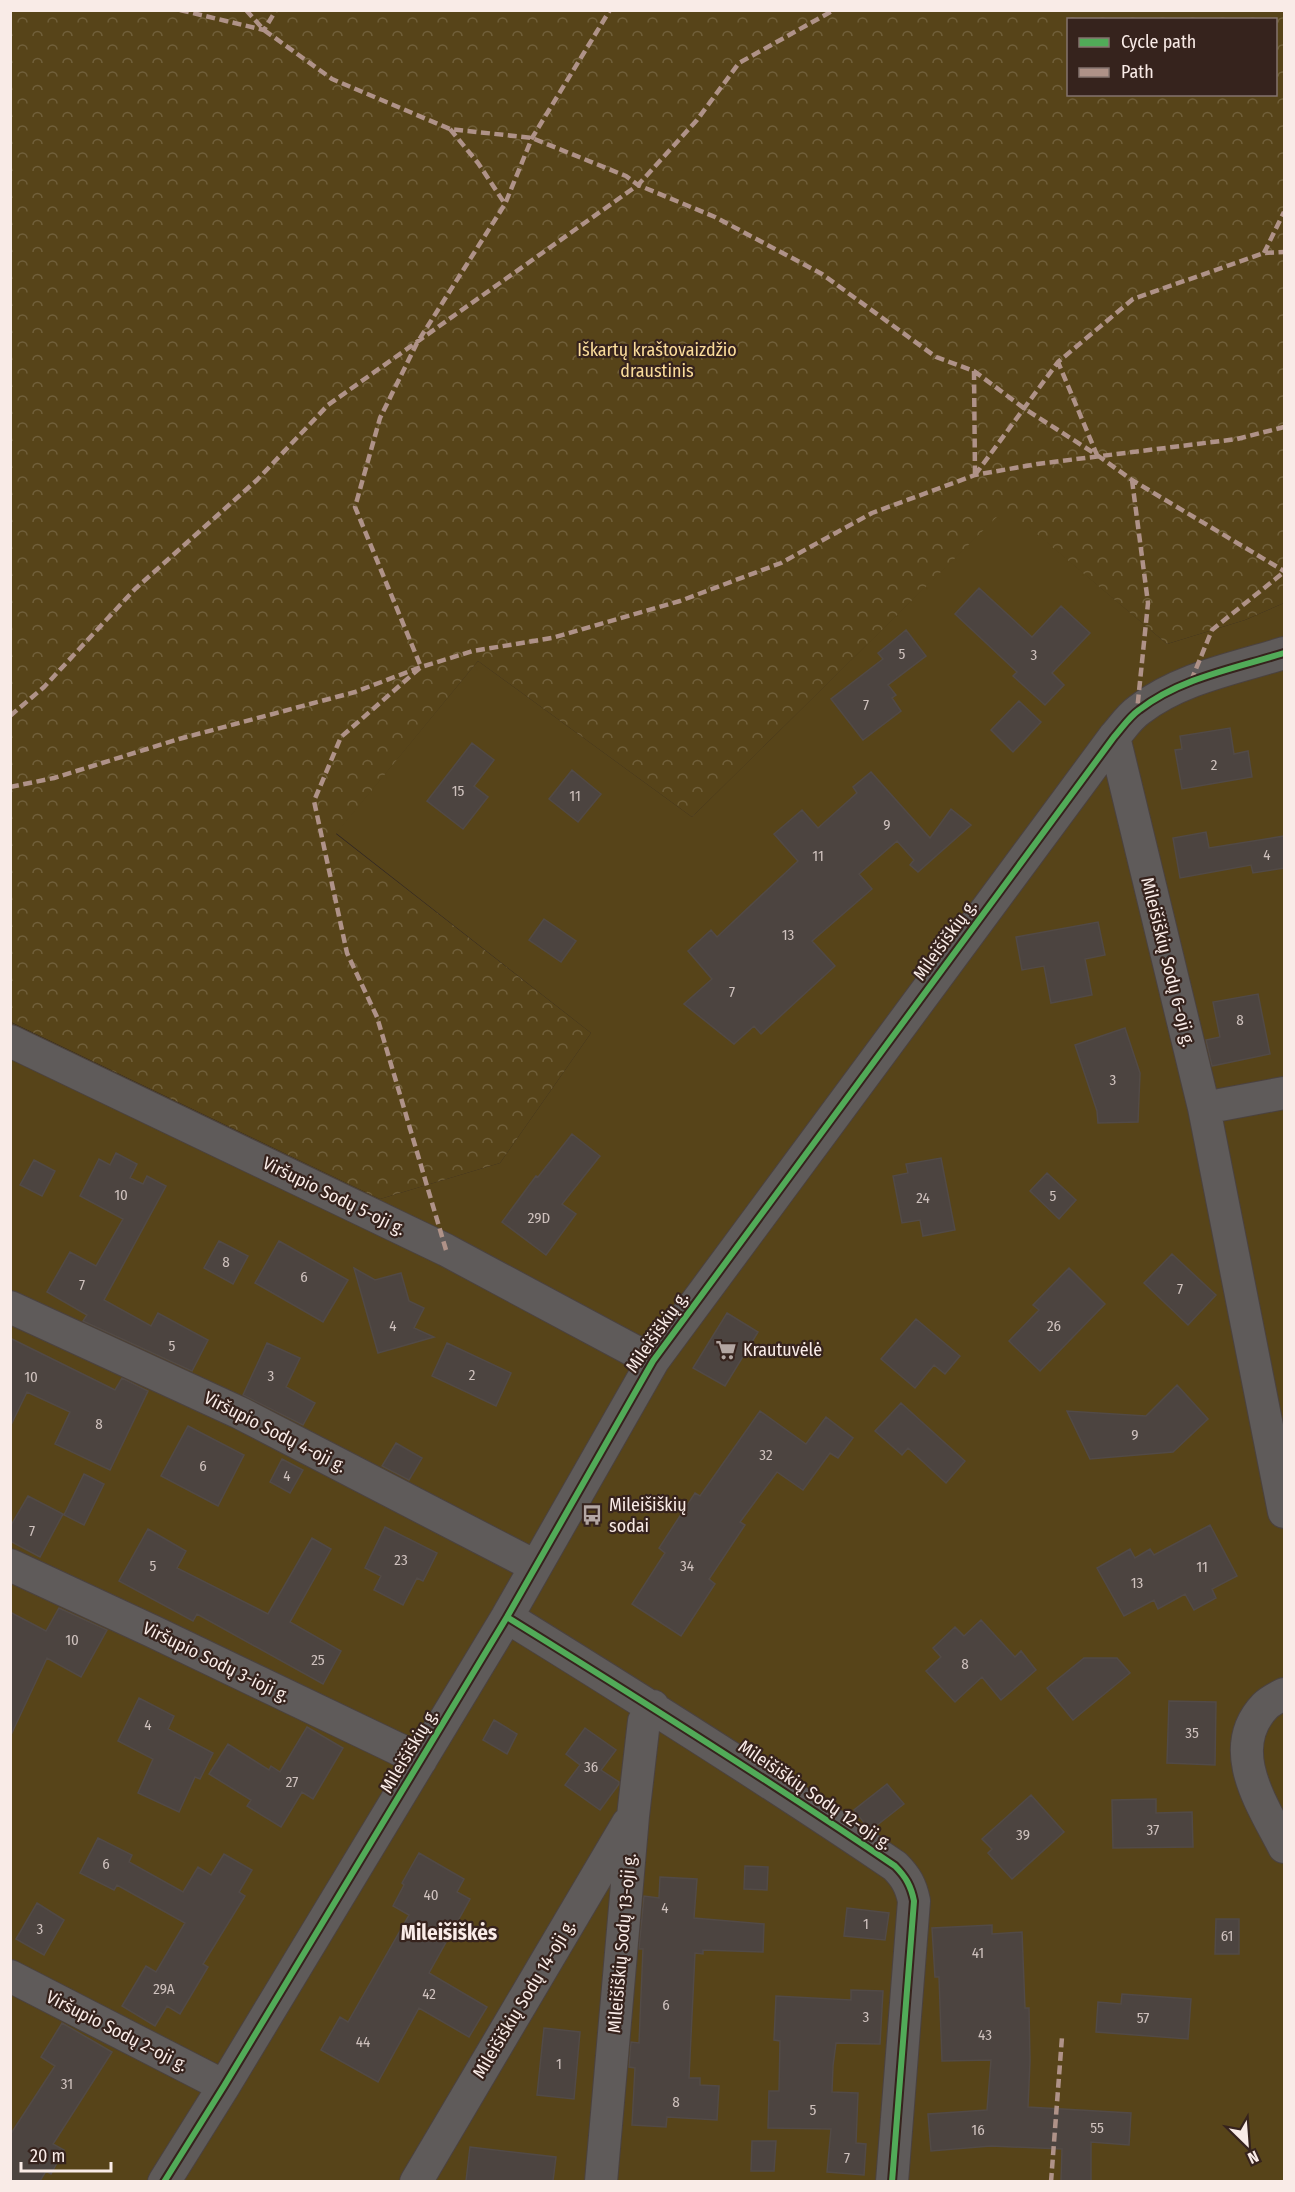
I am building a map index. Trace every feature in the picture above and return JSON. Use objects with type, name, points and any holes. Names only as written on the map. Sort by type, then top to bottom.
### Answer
[{"type":"street","name":"Mileišiškių g.","points":[[164,2181],[224,2086],[507,1617],[653,1361],[1114,737],[1137,711],[1158,696],[1191,681],[1284,653]]},
{"type":"street","name":"Mileišiškių Sodų 6-oji g.","points":[[1114,737],[1204,1108],[1284,1512]]},
{"type":"street","name":"Viršupio Sodų 5-oji g.","points":[[10,1041],[446,1250],[653,1361]]},
{"type":"street","points":[[1204,1108],[1284,1093]]},
{"type":"street","name":"Viršupio Sodų 4-oji g.","points":[[10,1307],[240,1413],[535,1566]]},
{"type":"street","name":"Viršupio Sodų 3-ioji g.","points":[[10,1565],[421,1760]]},
{"type":"street","name":"Mileišiškių Sodų 12-oji g.","points":[[507,1617],[653,1707],[895,1866],[905,1876],[912,1889],[914,1901],[892,2181]]},
{"type":"street","points":[[1284,1694],[1266,1704],[1253,1721],[1246,1741],[1246,1761],[1251,1781],[1284,1846]]},
{"type":"street","name":"Mileišiškių Sodų 13-oji g.","points":[[601,2181],[633,1816],[644,1721],[653,1707]]},
{"type":"street","name":"Mileišiškių Sodų 14-oji g.","points":[[416,2181],[633,1816]]},
{"type":"street","name":"Viršupio Sodų 2-oji g.","points":[[10,1976],[224,2086]]},
{"type":"green space","name":"Iškartų kraštovaizdžio draustinis","points":[[10,11],[1284,11],[1284,603],[1245,620],[1167,644],[1006,508],[692,817],[478,661],[336,834],[591,1033],[500,1163],[380,1199],[11,1022]]},
{"type":"green space","points":[[1006,507],[1167,644],[1245,620],[1284,603],[1284,2181],[11,2181],[10,1022],[380,1199],[500,1163],[591,1033],[336,833],[478,661],[692,817]]},
{"type":"building","points":[[979,588],[1032,637],[1061,606],[1090,633],[1052,673],[1064,685],[1045,705],[1013,676],[1017,672],[955,614]]},
{"type":"building","points":[[906,630],[926,656],[888,685],[896,695],[892,698],[901,711],[863,740],[831,699],[883,659],[878,653]]},
{"type":"building","points":[[1019,701],[1041,722],[1013,752],[991,730]]},
{"type":"building","points":[[1230,728],[1234,754],[1248,751],[1252,777],[1182,789],[1175,750],[1182,749],[1180,736]]},
{"type":"building","points":[[472,743],[494,760],[474,786],[488,797],[463,829],[427,801]]},
{"type":"building","points":[[572,770],[601,794],[578,822],[549,799]]},
{"type":"building","points":[[871,772],[930,838],[951,809],[971,825],[918,872],[910,865],[914,860],[897,841],[859,874],[872,889],[812,941],[835,966],[761,1034],[754,1026],[734,1044],[684,1004],[712,979],[688,951],[711,930],[717,937],[798,861],[774,834],[802,810],[818,828],[857,793],[853,787]]},
{"type":"building","points":[[1206,832],[1209,848],[1284,836],[1284,868],[1253,873],[1251,865],[1180,878],[1173,838]]},
{"type":"building","points":[[544,919],[576,941],[561,962],[529,940]]},
{"type":"building","points":[[1098,922],[1105,955],[1085,959],[1092,995],[1051,1003],[1044,966],[1022,970],[1016,937]]},
{"type":"building","points":[[1258,994],[1270,1054],[1212,1066],[1206,1040],[1220,1037],[1213,1002]]},
{"type":"building","points":[[1125,1028],[1140,1073],[1138,1122],[1098,1123],[1097,1111],[1075,1045]]},
{"type":"building","points":[[572,1134],[600,1156],[562,1204],[576,1214],[546,1255],[502,1222],[536,1176],[538,1177]]},
{"type":"building","points":[[116,1153],[137,1164],[130,1178],[143,1184],[147,1176],[166,1186],[104,1300],[151,1326],[158,1313],[208,1340],[192,1371],[83,1321],[87,1315],[47,1292],[70,1252],[96,1266],[123,1219],[80,1196],[99,1159],[110,1165]]},
{"type":"building","points":[[941,1158],[955,1230],[923,1236],[920,1220],[902,1223],[893,1176],[908,1173],[906,1164]]},
{"type":"building","points":[[34,1160],[55,1171],[42,1196],[20,1185]]},
{"type":"building","points":[[1047,1173],[1076,1200],[1059,1219],[1030,1191]]},
{"type":"building","points":[[219,1241],[248,1256],[233,1284],[204,1268]]},
{"type":"building","points":[[279,1241],[348,1280],[323,1322],[255,1283]]},
{"type":"building","points":[[1172,1254],[1216,1295],[1188,1325],[1144,1283]]},
{"type":"building","points":[[354,1268],[375,1280],[401,1273],[409,1301],[424,1308],[414,1328],[434,1337],[378,1353]]},
{"type":"building","points":[[1069,1268],[1105,1304],[1040,1371],[1009,1341],[1039,1310],[1033,1305]]},
{"type":"building","name":"Krautuvėlė","points":[[727,1313],[758,1332],[725,1386],[693,1368]]},
{"type":"building","points":[[916,1319],[960,1356],[945,1374],[934,1365],[915,1388],[881,1359]]},
{"type":"building","points":[[10,1338],[115,1390],[122,1378],[148,1391],[110,1470],[55,1444],[70,1412],[27,1392],[10,1427]]},
{"type":"building","points":[[267,1343],[300,1358],[286,1387],[315,1403],[303,1425],[243,1395]]},
{"type":"building","points":[[447,1343],[511,1373],[496,1406],[432,1376]]},
{"type":"building","points":[[1177,1385],[1208,1419],[1173,1452],[1090,1459],[1067,1411],[1146,1416]]},
{"type":"building","points":[[901,1403],[965,1461],[946,1483],[908,1448],[902,1455],[875,1431]]},
{"type":"building","points":[[760,1411],[806,1444],[826,1417],[853,1438],[838,1458],[830,1453],[803,1490],[777,1472],[740,1522],[745,1525],[709,1579],[715,1584],[681,1636],[632,1604],[665,1553],[659,1548],[695,1493],[700,1496]]},
{"type":"building","points":[[188,1426],[244,1455],[218,1506],[161,1476]]},
{"type":"building","points":[[396,1443],[422,1458],[409,1480],[382,1466]]},
{"type":"building","points":[[282,1459],[303,1470],[290,1493],[270,1482]]},
{"type":"building","points":[[84,1474],[104,1484],[84,1525],[64,1515]]},
{"type":"building","points":[[28,1496],[63,1514],[40,1557],[10,1541],[10,1527]]},
{"type":"building","points":[[1210,1525],[1237,1576],[1212,1589],[1216,1598],[1194,1610],[1185,1594],[1158,1609],[1154,1600],[1124,1616],[1097,1568],[1130,1549],[1135,1558],[1150,1549],[1154,1555]]},
{"type":"building","points":[[385,1527],[437,1553],[423,1581],[417,1578],[403,1605],[374,1590],[381,1576],[365,1568]]},
{"type":"building","points":[[148,1529],[186,1551],[177,1568],[268,1614],[312,1538],[331,1549],[290,1622],[341,1651],[323,1684],[197,1614],[193,1621],[119,1581]]},
{"type":"building","points":[[59,1608],[107,1630],[81,1677],[47,1658],[10,1737],[10,1612],[46,1631]]},
{"type":"building","points":[[981,1620],[1015,1657],[1021,1651],[1036,1670],[1001,1700],[982,1677],[955,1702],[926,1671],[941,1657],[933,1648],[955,1627],[964,1636]]},
{"type":"building","points":[[1084,1658],[1117,1658],[1130,1673],[1073,1720],[1047,1688]]},
{"type":"building","points":[[139,1698],[174,1716],[168,1729],[213,1753],[200,1779],[195,1777],[179,1812],[138,1793],[153,1759],[118,1741]]},
{"type":"building","points":[[1169,1701],[1216,1702],[1215,1765],[1167,1763]]},
{"type":"building","points":[[494,1720],[517,1734],[507,1754],[483,1740]]},
{"type":"building","points":[[307,1727],[343,1748],[313,1799],[302,1792],[281,1827],[247,1806],[251,1800],[209,1774],[228,1744],[269,1770],[271,1766],[280,1772]]},
{"type":"building","points":[[585,1728],[616,1750],[601,1770],[619,1784],[600,1810],[565,1785],[580,1765],[566,1754]]},
{"type":"building","points":[[887,1784],[904,1804],[872,1829],[854,1810]]},
{"type":"building","points":[[1031,1795],[1064,1832],[1012,1879],[988,1853],[992,1849],[982,1839]]},
{"type":"building","points":[[1156,1799],[1156,1813],[1192,1812],[1193,1847],[1113,1848],[1112,1800]]},
{"type":"building","points":[[98,1838],[132,1855],[129,1862],[183,1892],[198,1867],[211,1875],[224,1854],[252,1870],[239,1892],[245,1896],[203,1964],[208,1967],[180,2014],[167,2006],[155,2026],[122,2006],[146,1966],[156,1972],[185,1923],[117,1885],[114,1890],[80,1873]]},
{"type":"building","points":[[419,1853],[464,1879],[457,1892],[470,1899],[429,1973],[487,2007],[469,2037],[419,2008],[378,2082],[321,2050],[340,2017],[348,2022],[409,1915],[393,1906],[404,1885],[402,1883]]},
{"type":"building","points":[[745,1866],[768,1867],[767,1890],[744,1889]]},
{"type":"building","points":[[660,1877],[697,1879],[694,1918],[764,1924],[763,1952],[703,1950],[703,1954],[695,1953],[689,2078],[700,2078],[700,2085],[719,2086],[717,2120],[667,2117],[666,2127],[632,2125],[635,2068],[629,2067],[631,2042],[639,2043],[643,1949],[639,1949],[644,1896],[659,1898]]},
{"type":"building","points":[[37,1903],[64,1920],[44,1955],[16,1939]]},
{"type":"building","points":[[847,1908],[889,1913],[885,1940],[844,1936]]},
{"type":"building","points":[[1216,1919],[1239,1919],[1239,1954],[1215,1954]]},
{"type":"building","points":[[992,1925],[992,1934],[1022,1932],[1025,2008],[1029,2008],[1028,2107],[1131,2113],[1129,2145],[1091,2142],[1091,2181],[1061,2181],[1062,2149],[991,2146],[931,2151],[928,2114],[987,2110],[991,2060],[942,2061],[939,1977],[935,1977],[932,1928]]},
{"type":"building","points":[[851,1990],[883,1991],[880,2044],[836,2043],[833,2066],[832,2092],[858,2093],[856,2143],[866,2144],[864,2175],[827,2172],[831,2129],[768,2128],[769,2091],[779,2091],[780,2041],[774,2040],[776,1996],[851,2000]]},
{"type":"building","points":[[1122,1994],[1191,1999],[1188,2039],[1096,2032],[1098,2002],[1121,2004]]},
{"type":"building","points":[[62,2023],[112,2052],[53,2144],[64,2150],[51,2174],[46,2171],[40,2181],[10,2181],[10,2135],[55,2066],[41,2057]]},
{"type":"building","points":[[544,2028],[580,2032],[574,2099],[537,2095]]},
{"type":"building","points":[[752,2141],[776,2141],[774,2171],[751,2171]]},
{"type":"building","points":[[470,2147],[556,2157],[553,2181],[466,2181]]},
{"type":"marked path","points":[[180,10],[264,30],[276,10]]},
{"type":"marked path","points":[[246,10],[264,30],[332,79],[450,129],[532,138],[626,176],[638,185],[715,217],[822,274],[936,357],[974,371],[1025,409],[1097,455],[1058,362]]},
{"type":"marked path","points":[[446,1250],[377,1017],[347,953],[314,801],[341,737],[421,667],[355,507],[380,418],[417,343],[505,204],[532,138],[610,10]]},
{"type":"marked path","points":[[10,716],[44,687],[135,589],[257,480],[328,405],[638,185],[697,120],[739,63],[834,10]]},
{"type":"marked path","points":[[450,129],[478,163],[505,204]]},
{"type":"marked path","points":[[1264,253],[1284,212]]},
{"type":"marked path","points":[[975,475],[1058,362],[1133,299],[1264,253],[1284,252]]},
{"type":"marked path","points":[[974,371],[975,475]]},
{"type":"marked path","points":[[10,787],[54,778],[179,739],[355,692],[421,667],[473,651],[552,638],[680,601],[781,563],[872,513],[975,475],[1037,464],[1237,439],[1284,427]]},
{"type":"marked path","points":[[1097,455],[1132,480],[1284,571]]},
{"type":"marked path","points":[[1132,480],[1148,603],[1137,711]]},
{"type":"marked path","points":[[1191,681],[1212,630],[1284,572]]},
{"type":"marked path","points":[[1051,2182],[1062,2037]]},
{"type":"cycle path","points":[[164,2182],[507,1617],[653,1361],[1129,719],[1155,699],[1190,682],[1284,653]]},
{"type":"cycle path","points":[[507,1617],[799,1802],[895,1866],[905,1878],[914,1901],[892,2182]]},
{"type":"place","name":"Krautuvėlė","points":[[726,1350]]},
{"type":"place","name":"Mileišiškių sodai","points":[[592,1515]]},
{"type":"district","name":"Mileišiškės","points":[[449,1933]]}]
